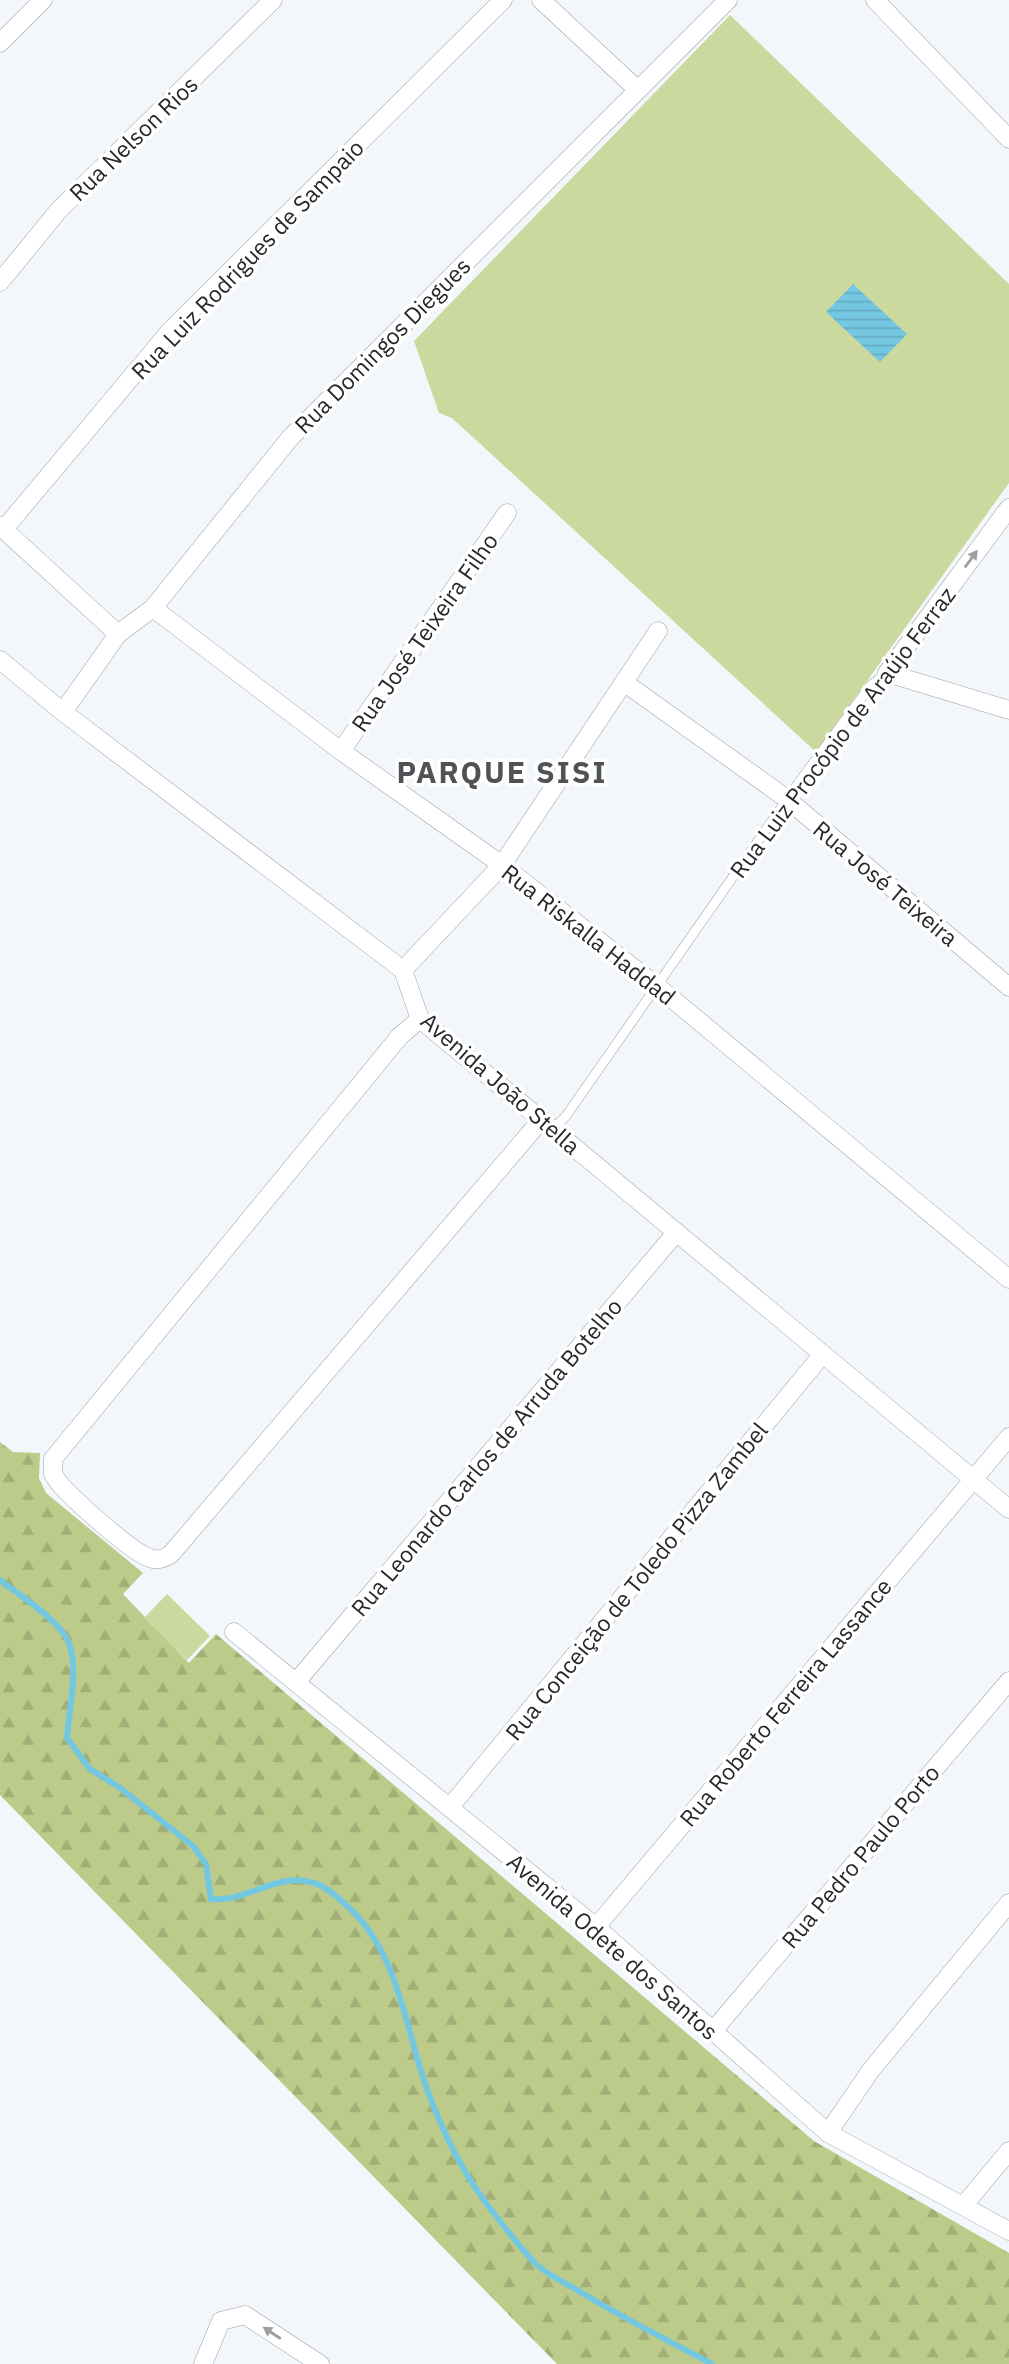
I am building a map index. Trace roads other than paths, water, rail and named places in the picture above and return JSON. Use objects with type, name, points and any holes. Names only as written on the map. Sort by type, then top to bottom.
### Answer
[{"type":"street","points":[[0,43],[43,0]]},
{"type":"street","name":"Rua Nelson Rios","points":[[0,282],[59,210],[273,0]]},
{"type":"street","name":"Rua Luiz Rodrigues de Sampaio","points":[[2,528],[170,331],[503,0]]},
{"type":"street","points":[[541,0],[638,90]]},
{"type":"street","name":"Rua Domingos Diegues","points":[[63,712],[118,635],[153,608],[290,438],[728,0]]},
{"type":"street","points":[[875,0],[1009,139]]},
{"type":"street","name":"Rua Luiz Procópio de Araújo Ferraz","points":[[887,673],[1009,508]]},
{"type":"street","name":"Rua José Teixeira Filho","points":[[341,751],[507,513]]},
{"type":"street","points":[[2,528],[118,635]]},
{"type":"street","name":"Rua Riskalla Haddad","points":[[153,608],[341,751],[502,864],[658,987],[1009,1279]]},
{"type":"street","points":[[0,660],[63,712],[403,970],[502,864],[658,631]]},
{"type":"street","points":[[887,673],[1009,710]]},
{"type":"street","name":"Rua José Teixeira","points":[[625,683],[787,799],[1009,987]]},
{"type":"street","name":"Avenida João Stella","points":[[403,970],[420,1018],[548,1123],[675,1234],[1009,1509]]},
{"type":"street","points":[[420,1018],[400,1036],[53,1459],[53,1474],[59,1483],[131,1546],[150,1558],[161,1559],[171,1554],[548,1123]]},
{"type":"street","name":"Rua Leonardo Carlos de Arruda Botelho","points":[[297,1681],[675,1234]]},
{"type":"street","name":"Rua Conceição de Toledo Pizza Zambel","points":[[450,1807],[822,1355]]},
{"type":"street","name":"Rua Roberto Ferreira Lassance","points":[[596,1927],[1009,1437]]},
{"type":"street","name":"Avenida Odete dos Santos","points":[[234,1632],[596,1927],[828,2133],[867,2157],[964,2205],[1009,2231]]},
{"type":"street","name":"Rua Pedro Paulo Porto","points":[[712,2032],[1009,1681]]},
{"type":"street","points":[[828,2133],[871,2070],[1009,1903]]},
{"type":"street","points":[[964,2205],[1009,2151]]},
{"type":"street","points":[[203,2364],[221,2321],[245,2315],[320,2364]]},
{"type":"lane","name":"Rua Luiz Procópio de Araújo Ferraz","points":[[548,1123],[658,987],[787,799],[871,685],[887,673]]},
{"type":"water","points":[[853,284],[907,334],[880,362],[826,312]]},
{"type":"waterway","points":[[0,1580],[50,1619],[66,1637],[70,1646],[73,1680],[67,1738],[90,1769],[119,1787],[193,1846],[206,1864],[211,1899],[224,1899],[274,1884],[300,1880],[326,1889],[362,1922],[377,1943],[398,1990],[427,2089],[454,2150],[479,2194],[530,2257],[540,2268],[556,2278],[712,2364]]},
{"type":"district","name":"PARQUE SISI","points":[[502,771]]}]
